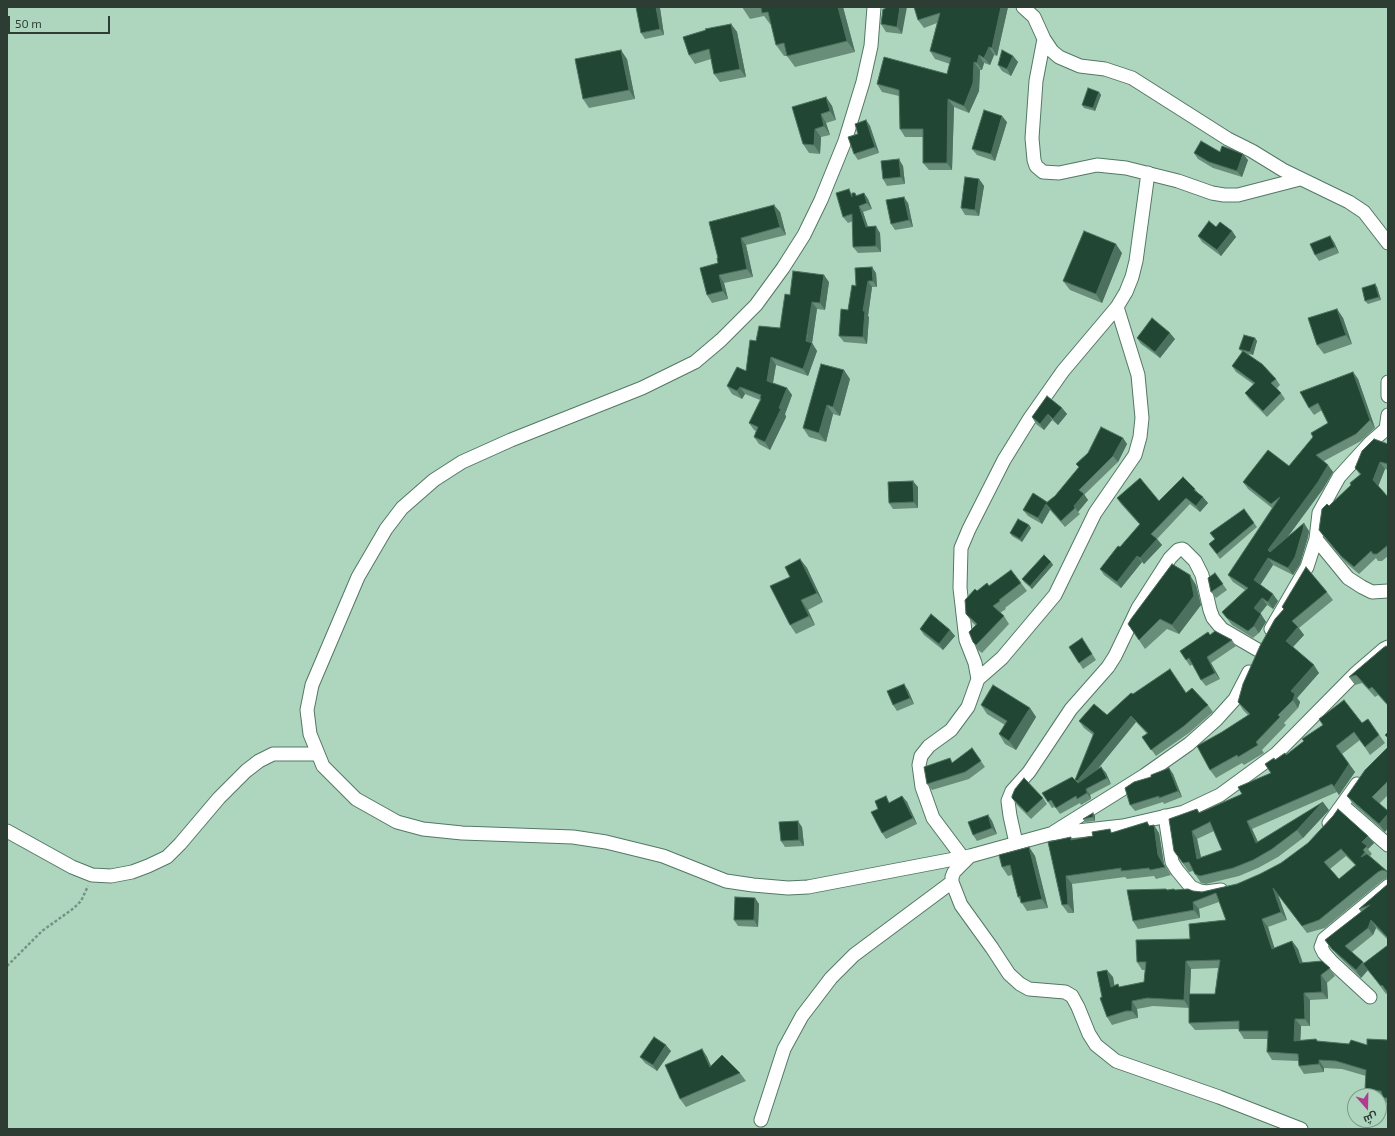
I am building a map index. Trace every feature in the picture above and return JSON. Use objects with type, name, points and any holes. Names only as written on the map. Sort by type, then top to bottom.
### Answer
[{"type":"street","points":[[874,7],[871,46],[863,82],[845,142],[821,200],[804,235],[784,268],[756,305],[721,340],[695,362],[642,388],[511,440],[462,462],[434,480],[402,508],[386,529],[358,577],[312,685],[307,710],[310,734],[323,766],[356,799],[397,822],[423,829],[462,833],[573,837],[606,842],[663,856],[726,881],[753,886],[788,888],[808,887],[966,857],[1050,834],[1123,826],[1184,812],[1220,795],[1276,754],[1355,674],[1388,647]]},
{"type":"street","points":[[1023,7],[1034,17],[1044,39],[1052,51],[1059,56],[1080,66],[1104,68],[1132,78],[1228,139],[1300,179],[1349,202],[1364,212],[1388,243]]},
{"type":"street","points":[[1044,39],[1036,81],[1033,130],[1034,160],[1036,166],[1043,172],[1059,173],[1097,165],[1126,168],[1224,195],[1238,196],[1300,179]]},
{"type":"street","points":[[978,679],[966,640],[960,588],[961,548],[1004,460],[1030,418],[1063,371],[1117,307],[1132,277],[1148,173]]},
{"type":"street","points":[[966,857],[933,818],[922,787],[919,765],[921,756],[929,746],[951,730],[968,707],[978,679],[1002,658],[1055,595],[1095,513],[1135,455],[1140,436],[1142,418],[1138,375],[1117,307]]},
{"type":"street","points":[[1388,382],[1388,396]]},
{"type":"street","points":[[1050,834],[1145,775],[1189,744],[1216,720],[1235,699],[1244,683],[1258,650],[1307,567],[1316,539],[1319,513],[1339,477],[1361,451],[1387,430],[1388,415]]},
{"type":"street","points":[[1316,539],[1348,578],[1372,592],[1388,591]]},
{"type":"street","points":[[1016,843],[1008,801],[1012,791],[1029,772],[1071,709],[1108,668],[1138,608],[1170,558],[1178,550],[1184,550],[1195,561],[1202,575],[1213,618],[1222,629],[1258,650]]},
{"type":"street","points":[[7,831],[72,867],[92,875],[111,876],[132,872],[167,857],[219,798],[246,771],[259,761],[273,754],[318,754]]},
{"type":"street","points":[[1322,830],[1364,774]]},
{"type":"street","points":[[1342,805],[1388,845]]},
{"type":"street","points":[[1165,816],[1172,862],[1191,887],[1206,892],[1234,886]]},
{"type":"street","points":[[966,857],[954,872],[952,877],[952,882],[961,905],[1009,974],[1020,984],[1029,989],[1065,992],[1072,996],[1089,1034],[1096,1045],[1116,1061],[1301,1129]]},
{"type":"street","points":[[761,1120],[784,1049],[802,1016],[831,978],[854,956],[952,882]]},
{"type":"street","points":[[1370,997],[1332,962],[1320,947],[1324,939],[1388,886]]},
{"type":"path","points":[[7,966],[42,931],[74,908],[81,901],[92,875]]},
{"type":"building","points":[[636,7],[656,7],[660,29],[641,33]]},
{"type":"building","points":[[761,7],[838,7],[847,41],[787,56],[784,43],[776,45],[768,12],[762,13]]},
{"type":"building","points":[[885,7],[900,7],[897,27],[881,24],[883,9],[885,9]]},
{"type":"building","points":[[914,7],[1001,7],[992,48],[989,47],[984,58],[979,55],[977,63],[974,62],[973,83],[964,106],[948,99],[947,163],[923,163],[923,129],[900,129],[899,90],[877,84],[884,57],[947,74],[951,58],[930,51],[940,13],[918,20]]},
{"type":"building","points":[[731,24],[740,69],[714,74],[709,49],[689,55],[683,37],[706,30],[705,29]]},
{"type":"building","points":[[621,50],[629,90],[583,99],[575,59]]},
{"type":"building","points":[[1002,50],[1013,56],[1007,69],[998,65]]},
{"type":"building","points":[[1088,88],[1099,92],[1093,108],[1082,105]]},
{"type":"building","points":[[826,97],[830,111],[821,114],[824,126],[815,129],[814,145],[803,144],[792,107]]},
{"type":"building","points":[[984,110],[1002,116],[991,154],[972,149]]},
{"type":"building","points":[[866,120],[875,147],[854,154],[848,137],[858,134],[855,124]]},
{"type":"building","points":[[1201,141],[1220,152],[1222,146],[1243,154],[1237,171],[1209,162],[1194,153]]},
{"type":"building","points":[[899,159],[901,177],[883,179],[881,161]]},
{"type":"building","points":[[965,177],[979,179],[975,210],[961,208]]},
{"type":"building","points":[[849,189],[852,197],[852,193],[855,193],[856,196],[864,193],[867,203],[859,206],[866,227],[876,226],[876,246],[853,247],[852,214],[843,217],[836,193]]},
{"type":"building","points":[[904,197],[909,220],[891,224],[886,200]]},
{"type":"building","points":[[774,205],[780,227],[741,238],[747,269],[719,275],[723,291],[707,295],[700,268],[718,263],[709,222]]},
{"type":"building","points":[[1209,221],[1216,227],[1220,222],[1232,231],[1217,250],[1198,236]]},
{"type":"building","points":[[1084,231],[1116,244],[1096,294],[1063,281]]},
{"type":"building","points":[[1330,236],[1335,247],[1315,255],[1310,244]]},
{"type":"building","points":[[872,267],[873,281],[868,281],[863,311],[865,311],[863,337],[839,336],[841,309],[848,310],[852,285],[856,286],[855,268]]},
{"type":"building","points":[[793,271],[824,275],[820,303],[812,302],[806,341],[812,343],[803,369],[771,357],[767,381],[787,388],[779,408],[781,409],[765,442],[754,437],[758,427],[749,423],[761,399],[761,395],[740,387],[737,391],[727,386],[737,367],[746,371],[750,340],[756,341],[759,326],[780,328],[785,294],[790,295]]},
{"type":"building","points":[[1375,284],[1379,297],[1365,301],[1362,288]]},
{"type":"building","points":[[1337,309],[1346,335],[1317,345],[1308,318]]},
{"type":"building","points":[[1152,318],[1170,333],[1155,352],[1137,338]]},
{"type":"building","points":[[1244,335],[1255,338],[1250,352],[1239,349]]},
{"type":"building","points":[[1243,351],[1262,364],[1276,379],[1271,383],[1281,393],[1263,411],[1245,393],[1255,383],[1232,366]]},
{"type":"building","points":[[821,364],[844,370],[833,407],[827,405],[819,433],[803,428]]},
{"type":"building","points":[[1353,372],[1370,420],[1356,434],[1316,455],[1328,465],[1318,482],[1268,550],[1270,552],[1304,523],[1295,557],[1288,568],[1268,558],[1254,580],[1273,594],[1268,602],[1262,598],[1254,608],[1261,614],[1254,626],[1248,631],[1227,618],[1222,612],[1248,588],[1228,575],[1280,497],[1271,504],[1243,482],[1268,450],[1289,466],[1313,437],[1311,433],[1328,423],[1318,403],[1309,408],[1300,392]]},
{"type":"building","points":[[1047,396],[1062,408],[1053,419],[1048,414],[1040,424],[1032,417]]},
{"type":"building","points":[[1101,427],[1123,438],[1113,456],[1079,490],[1084,494],[1074,506],[1075,508],[1061,521],[1046,504],[1038,518],[1023,510],[1033,493],[1047,502],[1046,503],[1055,496],[1079,467],[1076,464],[1088,453]]},
{"type":"building","points":[[1374,439],[1388,444],[1388,464],[1380,462],[1373,480],[1388,497],[1388,545],[1377,554],[1373,554],[1371,551],[1354,567],[1341,556],[1319,530],[1322,509],[1327,504],[1329,506],[1351,485],[1350,483],[1361,474],[1355,468],[1362,451]]},
{"type":"building","points":[[1183,477],[1195,489],[1194,490],[1203,497],[1196,506],[1186,498],[1151,534],[1157,539],[1140,558],[1137,556],[1117,582],[1100,569],[1118,546],[1120,547],[1140,524],[1117,498],[1140,478],[1159,501]]},
{"type":"building","points":[[913,481],[914,502],[889,503],[888,482]]},
{"type":"building","points":[[1244,509],[1254,523],[1217,554],[1209,544],[1215,539],[1210,533]]},
{"type":"building","points":[[1018,519],[1029,525],[1020,539],[1010,533]]},
{"type":"building","points":[[1044,555],[1051,562],[1030,586],[1022,579]]},
{"type":"building","points":[[800,559],[817,593],[801,600],[809,616],[790,625],[770,586],[790,577],[785,567]]},
{"type":"building","points":[[1172,564],[1190,575],[1194,596],[1172,625],[1160,619],[1139,640],[1128,624]]},
{"type":"building","points":[[1306,567],[1327,592],[1292,621],[1298,627],[1286,641],[1314,665],[1291,691],[1295,694],[1293,700],[1278,715],[1280,717],[1256,742],[1258,745],[1238,757],[1237,755],[1210,770],[1197,746],[1250,714],[1238,702],[1243,684],[1260,646],[1275,619],[1284,609],[1282,607]]},
{"type":"building","points":[[1011,570],[1021,583],[993,606],[1004,616],[976,645],[973,642],[969,632],[977,624],[966,614],[965,600],[975,589],[977,591],[987,583],[989,586]]},
{"type":"building","points":[[1215,573],[1223,584],[1211,592],[1208,578]]},
{"type":"building","points":[[931,614],[950,630],[939,644],[920,629]]},
{"type":"building","points":[[1215,631],[1232,640],[1207,657],[1215,673],[1201,680],[1189,658],[1186,660],[1180,651],[1208,632],[1210,635]]},
{"type":"building","points":[[1082,638],[1092,654],[1079,663],[1069,647]]},
{"type":"building","points":[[1386,646],[1388,648],[1388,705],[1372,687],[1369,689],[1356,675],[1349,677]]},
{"type":"building","points":[[1170,669],[1186,693],[1192,688],[1208,705],[1184,726],[1151,750],[1142,737],[1148,733],[1131,716],[1077,781],[1075,780],[1094,733],[1079,721],[1094,704],[1107,715],[1131,693],[1133,694]]},
{"type":"building","points":[[904,684],[910,698],[893,705],[887,691]]},
{"type":"building","points":[[993,685],[1030,708],[1009,741],[999,734],[1007,721],[981,705]]},
{"type":"building","points":[[1344,700],[1362,723],[1368,719],[1379,735],[1365,747],[1354,732],[1336,746],[1349,764],[1334,787],[1332,784],[1247,821],[1256,843],[1323,802],[1297,830],[1272,849],[1253,860],[1233,868],[1200,876],[1195,874],[1189,862],[1183,863],[1174,851],[1169,819],[1197,809],[1199,813],[1242,794],[1238,787],[1271,773],[1265,764],[1274,758],[1275,760],[1285,753],[1286,755],[1304,741],[1302,739],[1323,725],[1319,719]],"holes":[[[1210,822],[1222,850],[1197,859],[1192,831]]]},
{"type":"building","points":[[1388,747],[1388,781],[1372,797],[1388,811],[1388,814],[1379,824],[1347,796],[1365,770]]},
{"type":"building","points":[[972,748],[981,761],[965,772],[927,784],[924,767],[950,758],[952,763]]},
{"type":"building","points":[[1101,767],[1107,778],[1086,789],[1087,793],[1077,799],[1076,796],[1056,808],[1051,800],[1048,802],[1042,793],[1072,777],[1078,783]]},
{"type":"building","points":[[1169,768],[1178,791],[1159,798],[1159,796],[1130,805],[1125,788],[1134,782],[1151,777],[1151,775]]},
{"type":"building","points":[[1024,778],[1043,798],[1027,813],[1012,798],[1015,789]]},
{"type":"building","points":[[886,796],[889,803],[902,796],[913,818],[882,833],[871,812],[878,809],[875,801]]},
{"type":"building","points":[[1338,809],[1368,836],[1362,842],[1367,846],[1363,850],[1365,852],[1361,857],[1367,854],[1388,873],[1382,870],[1378,872],[1319,920],[1302,926],[1273,888],[1281,912],[1262,919],[1272,949],[1292,941],[1300,963],[1322,961],[1330,968],[1321,975],[1322,992],[1304,993],[1305,1019],[1295,1019],[1294,1041],[1316,1039],[1317,1041],[1349,1044],[1351,1040],[1367,1045],[1367,1039],[1388,1040],[1388,1098],[1387,1088],[1365,1088],[1366,1070],[1336,1061],[1319,1060],[1319,1064],[1299,1066],[1298,1054],[1267,1052],[1268,1031],[1239,1031],[1239,1021],[1189,1023],[1189,994],[1215,994],[1220,960],[1186,961],[1184,1000],[1147,998],[1132,1001],[1132,1011],[1126,1011],[1107,1017],[1100,998],[1102,997],[1097,972],[1107,970],[1111,987],[1118,984],[1119,987],[1144,982],[1146,962],[1137,962],[1136,940],[1190,939],[1189,924],[1226,920],[1216,893],[1193,902],[1194,910],[1133,921],[1127,890],[1188,889],[1202,892],[1237,884],[1281,863],[1308,843]],"holes":[[[1341,849],[1356,865],[1339,879],[1324,862]]]},
{"type":"building","points":[[1093,813],[1093,817],[1083,819]]},
{"type":"building","points":[[988,815],[992,828],[973,835],[968,822]]},
{"type":"building","points":[[798,821],[799,840],[781,841],[779,822]]},
{"type":"building","points":[[1147,822],[1149,826],[1154,825],[1158,855],[1165,867],[1150,870],[1149,868],[1121,871],[1121,868],[1066,876],[1068,904],[1062,905],[1048,842],[1071,837],[1071,840],[1093,836],[1092,832],[1110,829],[1111,833]]},
{"type":"building","points":[[1029,847],[1042,899],[1021,903],[1020,896],[1018,897],[1010,865],[1002,867],[999,855]]},
{"type":"building","points":[[1388,884],[1388,938],[1371,920],[1368,928],[1345,946],[1363,962],[1356,970],[1332,949],[1325,940],[1370,905],[1359,909]]},
{"type":"building","points":[[735,897],[755,898],[754,920],[734,920]]},
{"type":"building","points":[[1388,945],[1388,993],[1363,964]]},
{"type":"building","points":[[654,1037],[666,1045],[653,1065],[640,1057]]},
{"type":"building","points":[[702,1049],[710,1067],[722,1055],[740,1073],[680,1099],[665,1065]]}]
